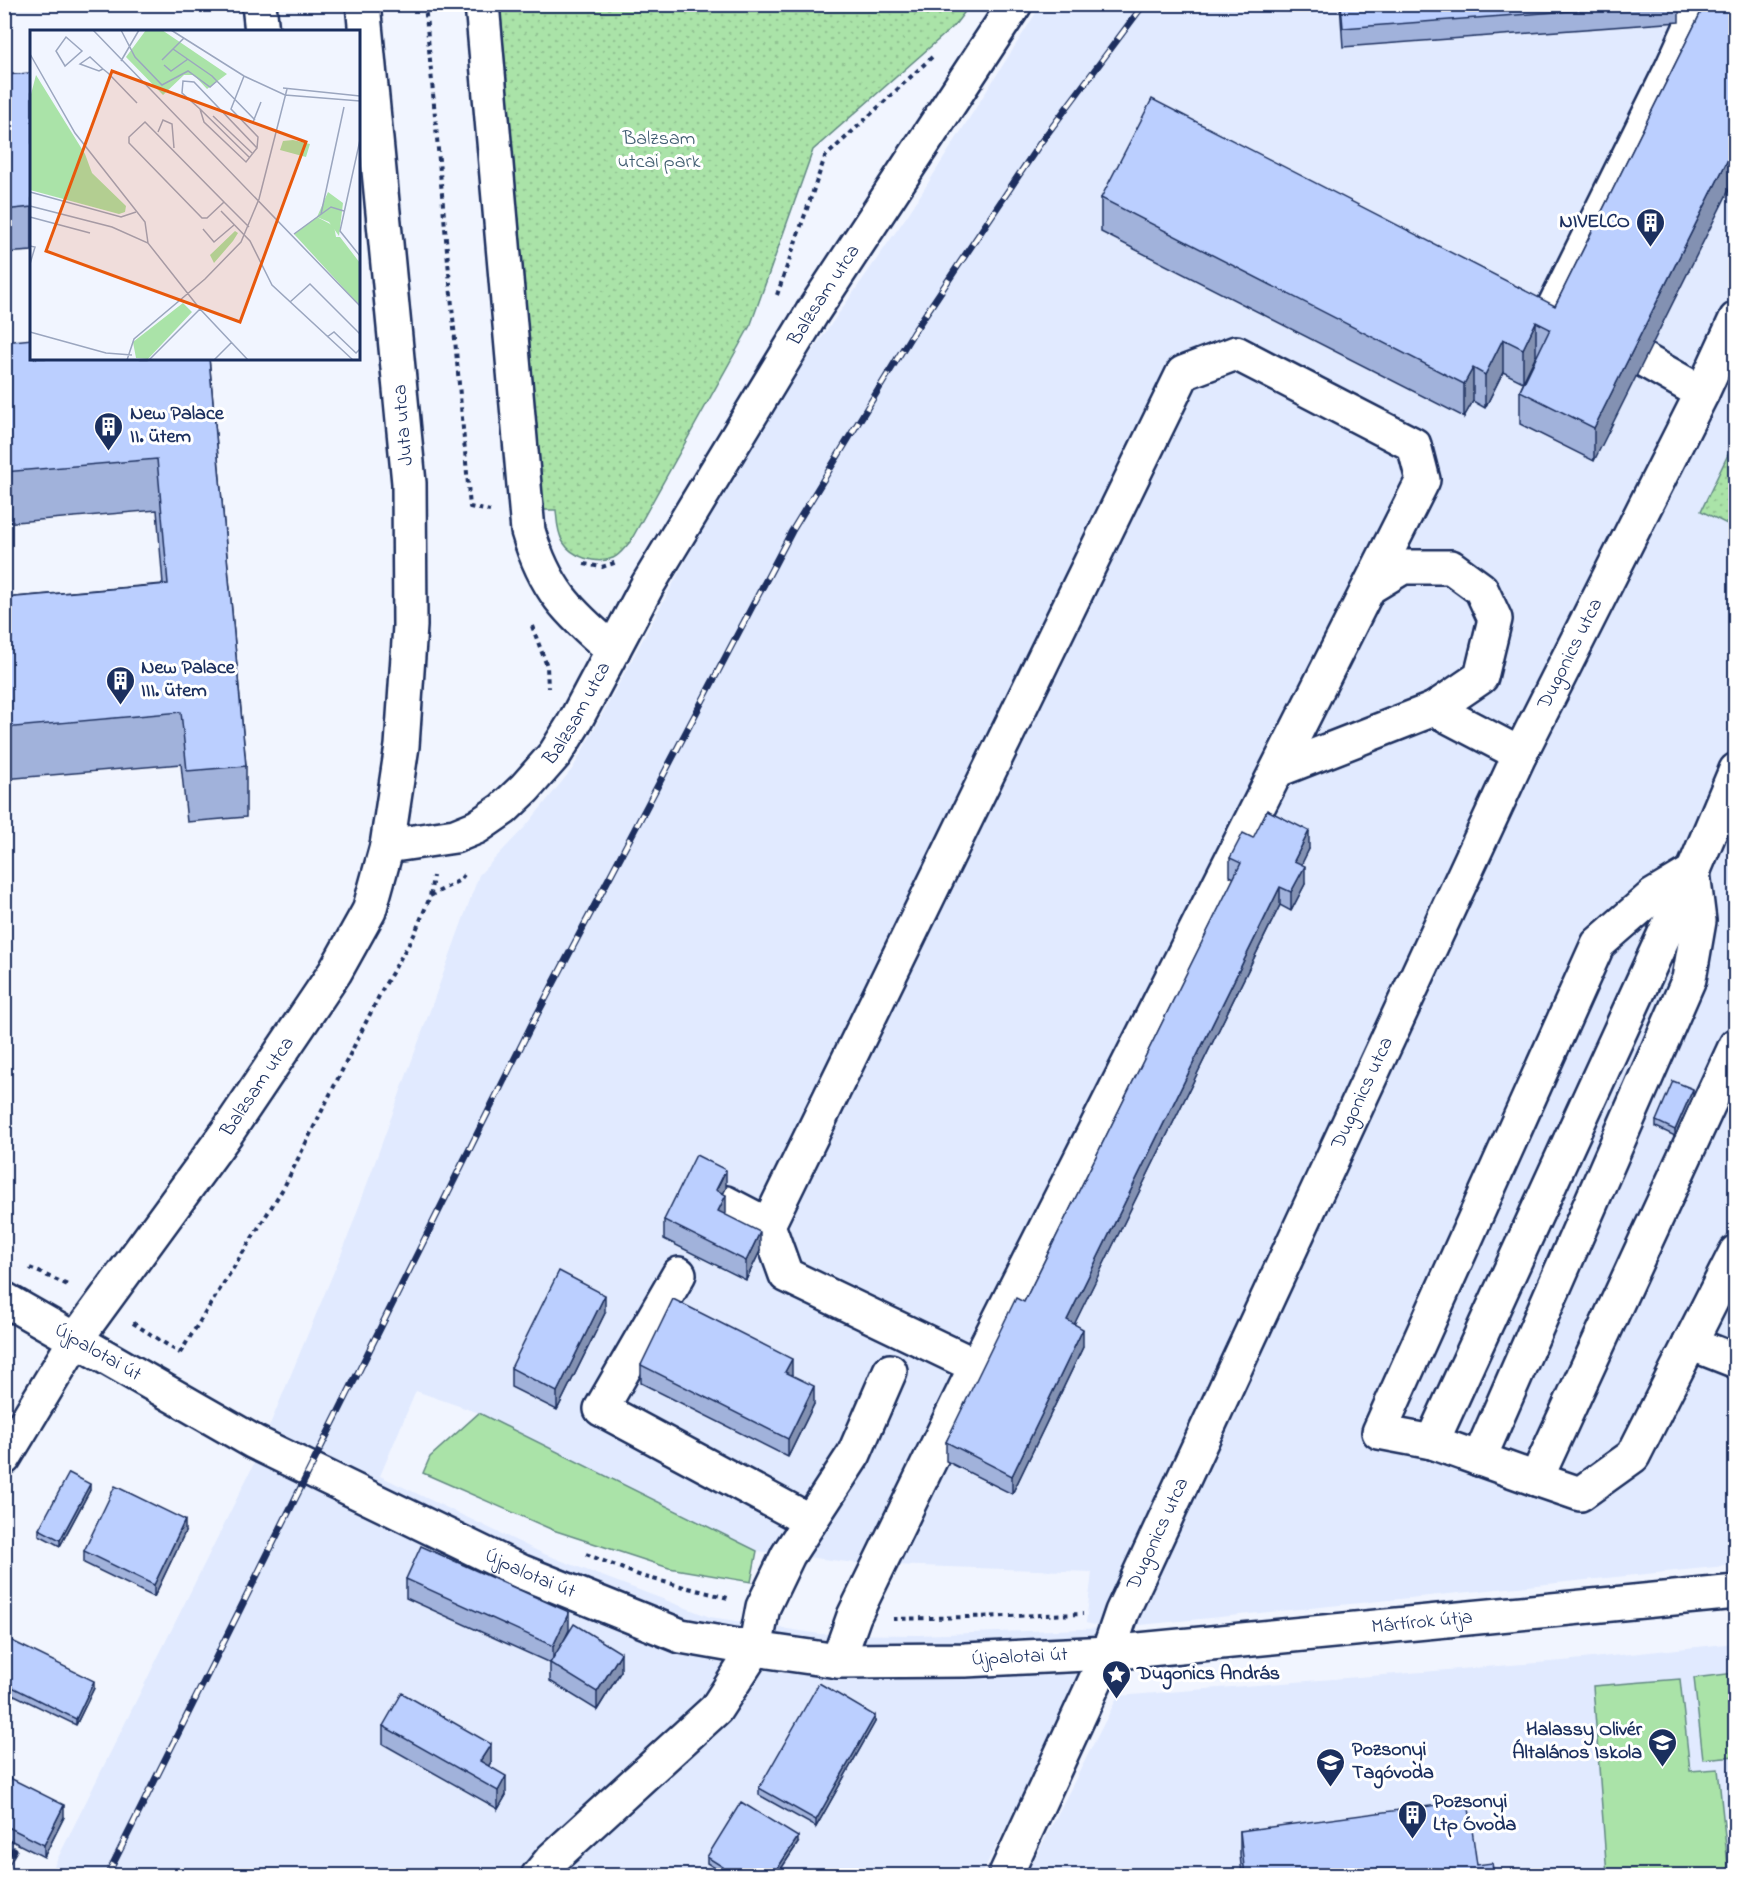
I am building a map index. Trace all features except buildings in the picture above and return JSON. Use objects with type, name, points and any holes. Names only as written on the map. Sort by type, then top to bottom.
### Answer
[{"type":"street","points":[[260,4],[262,30]]},
{"type":"street","name":"Juta utca","points":[[363,4],[409,483],[410,626],[402,746],[387,846]]},
{"type":"street","points":[[482,4],[528,531],[536,560],[552,590],[572,614],[614,650]]},
{"type":"street","name":"Balzsam utca","points":[[4,1458],[76,1339],[228,1131],[335,972],[369,911],[387,846],[455,836],[477,827],[503,809],[555,754],[647,586],[812,313],[1015,4]]},
{"type":"street","points":[[1552,311],[1671,70],[1701,4]]},
{"type":"street","name":"Dugonics utca","points":[[1005,1875],[1108,1653],[1127,1602],[1520,754],[1702,393],[1736,319]]},
{"type":"street","points":[[768,1225],[1183,373],[1236,353],[1414,445],[1423,480],[976,1366],[854,1616],[838,1661]]},
{"type":"street","points":[[1644,360],[1702,393]]},
{"type":"street","points":[[1278,770],[1434,709],[1481,676],[1495,619],[1481,589],[1451,567],[1403,567],[1370,587]]},
{"type":"street","points":[[1434,709],[1520,754]]},
{"type":"street","points":[[1432,1442],[1693,872],[1736,770]]},
{"type":"street","points":[[1693,872],[1653,896],[1598,944],[1379,1432],[1432,1442],[1580,1494],[1633,1456],[1736,1252]]},
{"type":"street","points":[[1479,1459],[1689,979],[1699,921],[1693,872]]},
{"type":"street","points":[[1536,1479],[1736,1045]]},
{"type":"street","points":[[726,1203],[768,1225],[786,1275],[976,1366]]},
{"type":"street","points":[[680,1274],[601,1409],[810,1521]]},
{"type":"street","name":"Újpalotai út","points":[[4,1299],[273,1452],[522,1572],[681,1636],[838,1661],[965,1660],[1108,1653]]},
{"type":"street","points":[[1690,1343],[1736,1361]]},
{"type":"street","points":[[538,1875],[552,1859],[716,1709],[755,1649],[763,1607],[788,1555],[854,1454],[890,1371]]},
{"type":"street","name":"Mártírok útja","points":[[1108,1653],[1736,1592]]},
{"type":"path","points":[[425,4],[470,507],[498,513]]},
{"type":"path","points":[[776,296],[825,158],[936,54]]},
{"type":"path","points":[[577,562],[602,567],[621,560]]},
{"type":"path","points":[[528,616],[547,666],[549,694]]},
{"type":"path","points":[[180,1353],[284,1187],[382,990],[414,935],[430,897]]},
{"type":"shaded area","points":[[1041,5],[1735,5],[1735,1565],[1111,1628],[981,1875],[49,1876],[251,1470],[345,1245],[479,875],[526,826],[573,768],[740,460],[771,410],[909,213]],"holes":[[[416,1391],[479,1413],[757,1551],[864,1564],[1092,1572],[1086,1623],[1107,1628],[918,1635],[820,1634],[710,1617],[544,1554],[380,1476]]]},
{"type":"shaded area","name":"Pozsonyi Tagóvoda","points":[[1735,1643],[1735,1875],[1026,1876],[1118,1696],[1563,1661]]},
{"type":"green space","name":"Balzsam utcai park","points":[[500,5],[970,5],[954,26],[813,150],[751,324],[630,542],[618,555],[606,560],[592,560],[572,552],[561,538],[556,510],[544,510]]},
{"type":"green space","points":[[1735,440],[1735,528],[1701,511]]},
{"type":"green space","points":[[479,1413],[757,1551],[751,1582],[669,1568],[553,1530],[423,1473],[430,1457]]},
{"type":"green space","points":[[1735,1673],[1735,1756],[1703,1759],[1694,1678]]},
{"type":"green space","name":"Halassy Olivér Általános Iskola","points":[[1680,1679],[1690,1771],[1718,1769],[1729,1875],[1607,1875],[1593,1686]]},
{"type":"railway","points":[[107,1876],[530,1028],[792,531],[913,333],[1041,142],[1144,4]]},
{"type":"railway","points":[[4,1867],[14,1850]]},
{"type":"place","name":"NIVELCO","points":[[1651,248]]},
{"type":"place","name":"New Palace II. ütem","points":[[109,452]]},
{"type":"place","name":"New Palace III. ütem","points":[[120,706]]},
{"type":"place","name":"Dugonics András","points":[[1116,1700]]},
{"type":"place","name":"Halassy Olivér Általános Iskola","points":[[1663,1768]]},
{"type":"place","name":"Pozsonyi Tagóvoda","points":[[1331,1788]]},
{"type":"place","name":"Pozsonyi Ltp Óvoda","points":[[1412,1840]]}]
